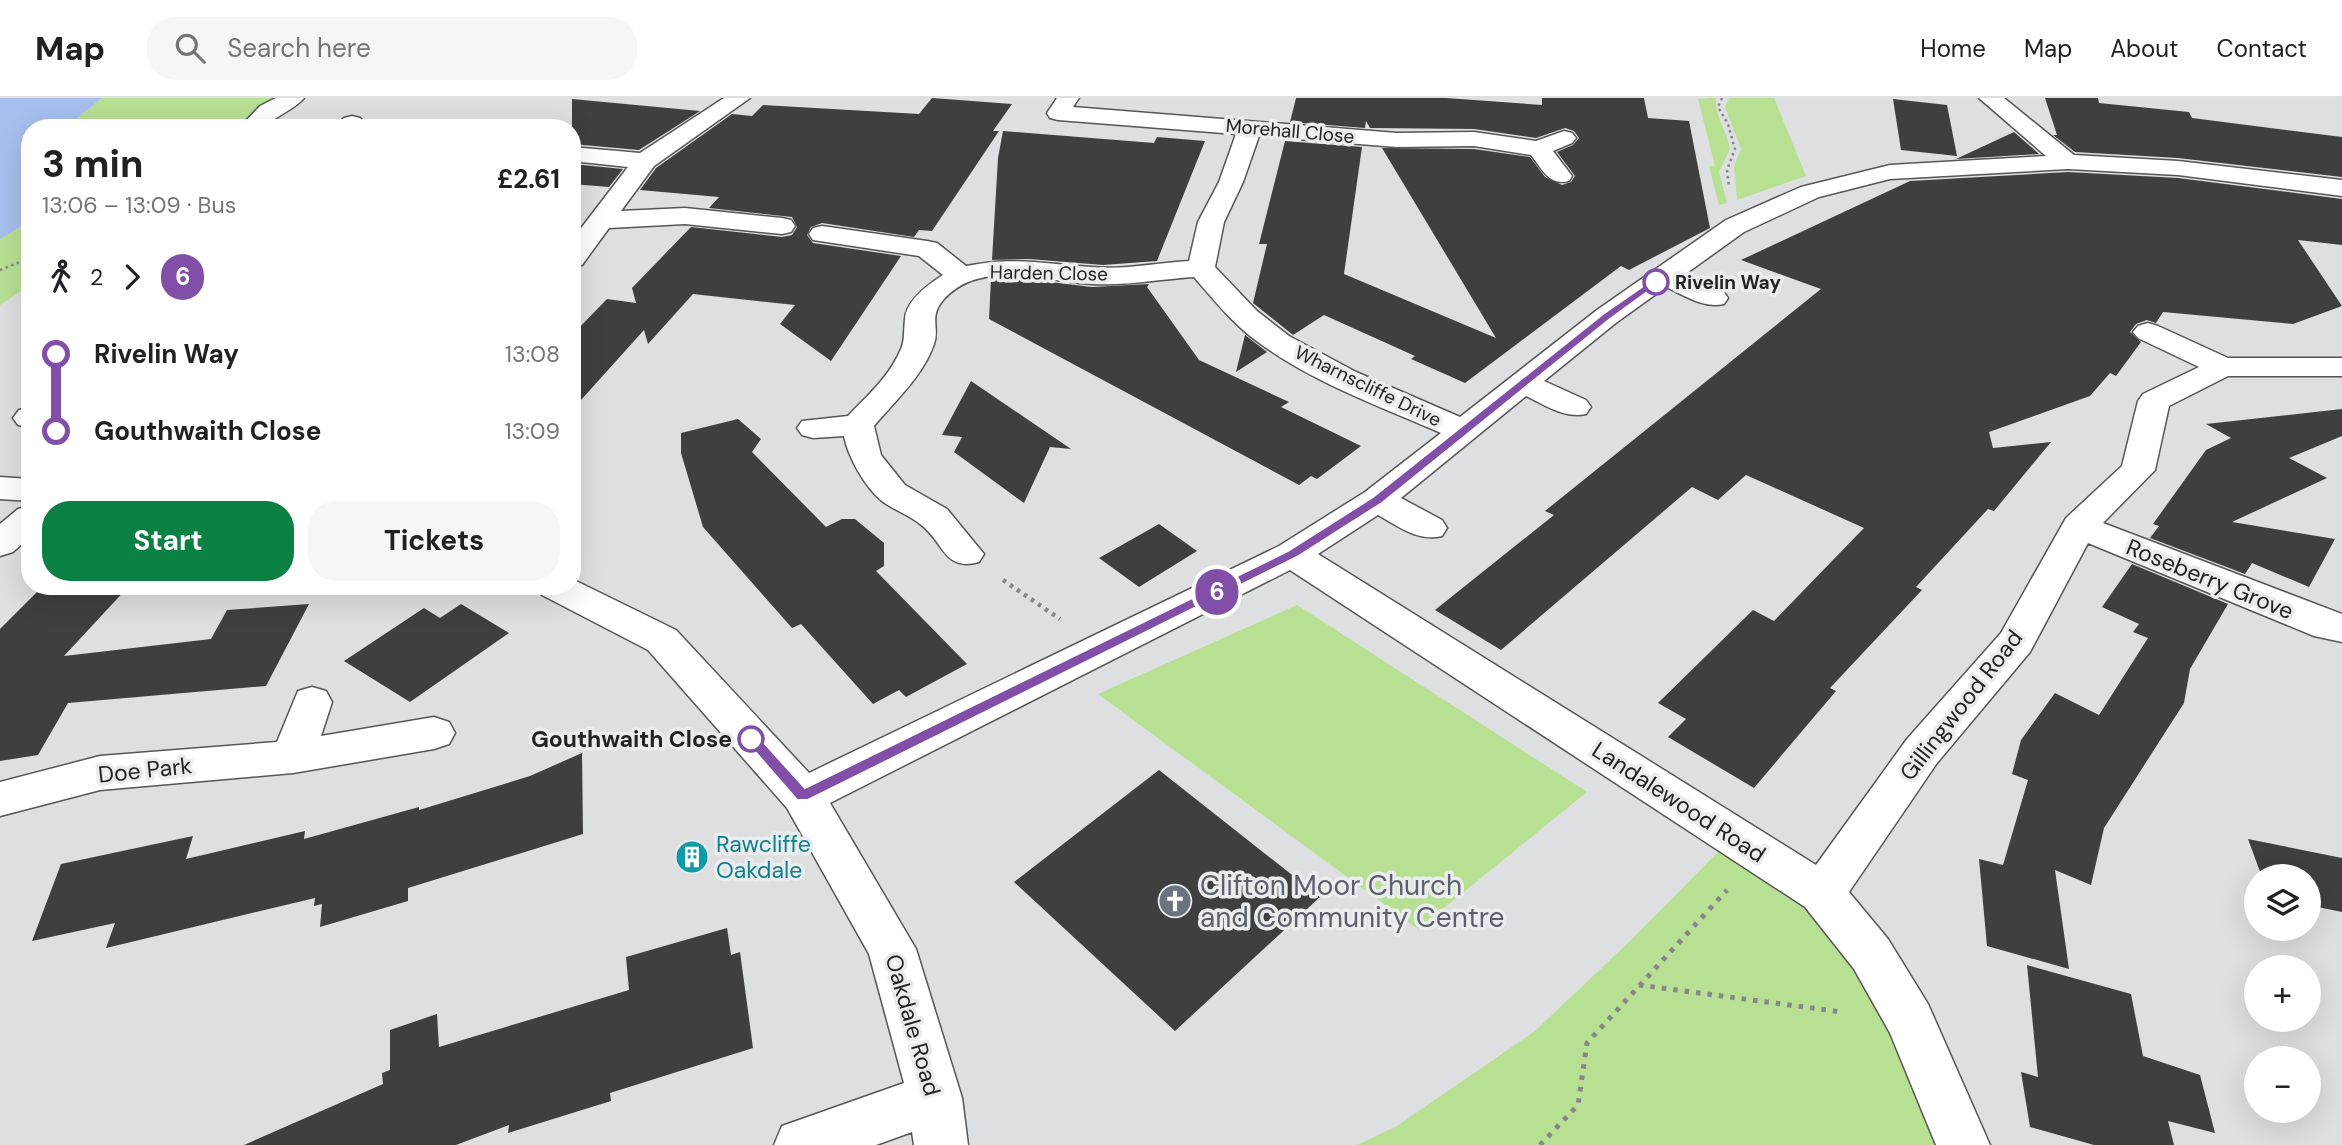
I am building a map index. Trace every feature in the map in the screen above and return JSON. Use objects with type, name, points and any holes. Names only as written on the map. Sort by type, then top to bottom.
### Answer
[{"type":"street","points":[[260,119],[268,111],[293,98]]},
{"type":"street","points":[[581,249],[645,161],[739,98]]},
{"type":"street","name":"Morehall Close","points":[[1068,98],[1058,113],[1397,140],[1474,139],[1539,149]]},
{"type":"street","points":[[1990,98],[2069,173]]},
{"type":"street","points":[[1201,268],[1211,222],[1231,182],[1250,128]]},
{"type":"street","points":[[1560,176],[1539,149],[1564,138]]},
{"type":"street","points":[[581,155],[645,161]]},
{"type":"street","points":[[803,796],[1292,554],[1377,500],[1607,316],[1735,226],[1810,192],[1890,172],[1966,165],[2069,173],[2178,168],[2285,190],[2342,210]]},
{"type":"street","points":[[1844,182],[1880,201]]},
{"type":"street","points":[[2236,196],[2285,190],[2342,188]]},
{"type":"street","points":[[604,220],[685,216],[782,226]]},
{"type":"street","points":[[822,234],[927,249],[961,275]]},
{"type":"street","name":"Harden Close","points":[[858,425],[907,368],[920,342],[919,316],[934,293],[961,275],[998,268],[1043,269],[1093,276],[1201,268]]},
{"type":"street","name":"Wharnscliffe Drive","points":[[1201,268],[1239,310],[1276,341],[1332,372],[1462,430]]},
{"type":"street","points":[[1664,276],[1714,298]]},
{"type":"street","name":"Gillingwood Road","points":[[2148,332],[2223,367],[2342,367]]},
{"type":"street","name":"Gillingwood Road","points":[[1822,893],[1922,751],[2016,642],[2080,526],[2138,470],[2154,401],[2223,367]]},
{"type":"street","points":[[1522,383],[1575,407]]},
{"type":"street","points":[[813,428],[858,425],[865,456],[893,493],[935,517],[966,554]]},
{"type":"street","points":[[0,488],[21,489]]},
{"type":"street","points":[[1377,500],[1429,528]]},
{"type":"street","points":[[0,544],[21,525]]},
{"type":"street","name":"Roseberry Grove","points":[[2080,526],[2328,626],[2342,628]]},
{"type":"street","name":"Landalewood Road","points":[[1292,554],[1822,893],[1871,954],[1910,1021],[1963,1145]]},
{"type":"street","name":"Oakdale Road","points":[[573,595],[662,639],[803,796],[892,949],[938,1122]]},
{"type":"street","points":[[293,757],[313,702]]},
{"type":"street","name":"Doe Park","points":[[0,799],[100,773],[293,757],[434,733]]},
{"type":"street","points":[[801,1145],[938,1122]]},
{"type":"path","points":[[1722,98],[1718,107],[1728,124],[1735,149],[1727,170],[1735,226]]},
{"type":"path","points":[[0,270],[21,262]]},
{"type":"path","points":[[966,554],[1104,649]]},
{"type":"path","points":[[1540,1145],[1578,1105],[1587,1043],[1761,854]]},
{"type":"path","points":[[1638,985],[1910,1021]]},
{"type":"green space","points":[[102,98],[280,98],[248,119],[76,119]]},
{"type":"green space","points":[[1716,98],[1717,111],[1730,149],[1719,172],[1727,203],[1719,205],[1709,166],[1715,166],[1698,99]]},
{"type":"green space","points":[[1729,98],[1774,98],[1806,176],[1737,200],[1734,166],[1741,149],[1725,107]]},
{"type":"green space","points":[[21,226],[21,291],[0,305],[0,239]]},
{"type":"green space","points":[[1297,605],[1587,792],[1418,929],[1098,694]]},
{"type":"green space","points":[[1726,844],[1767,871],[1858,955],[1945,1145],[1357,1145],[1397,1126],[1535,1031],[1630,941]]},
{"type":"water","points":[[0,98],[102,98],[76,119],[21,119],[21,226],[0,239]]},
{"type":"building","points":[[932,98],[1012,104],[993,131],[999,131],[932,231],[919,230],[914,237],[822,223],[811,227],[807,235],[813,243],[901,256],[831,361],[780,324],[795,305],[693,294],[648,344],[644,330],[581,400],[581,326],[607,299],[636,303],[632,288],[691,227],[782,237],[792,235],[797,227],[792,217],[709,208],[719,197],[640,190],[656,168],[732,114],[752,116],[763,105],[919,114]]},
{"type":"building","points":[[1296,98],[1446,98],[1542,105],[1542,98],[1644,98],[1648,118],[1689,121],[1710,228],[1629,270],[1621,266],[1465,383],[1411,359],[1415,356],[1324,315],[1293,335],[1253,303],[1267,244],[1259,244],[1285,141],[1362,147],[1344,274],[1496,338],[1382,148],[1474,149],[1530,157],[1545,177],[1562,185],[1571,182],[1575,176],[1557,152],[1573,145],[1579,138],[1574,131],[1565,128],[1536,138],[1474,129],[1370,128],[1366,121],[1365,128],[1290,122]]},
{"type":"building","points":[[2045,98],[2098,98],[2099,103],[2189,112],[2192,118],[2342,137],[2342,177],[2178,158],[2075,152],[2053,135],[2057,135]]},
{"type":"building","points":[[572,99],[700,111],[639,150],[581,145],[581,119],[572,119]]},
{"type":"building","points":[[1893,99],[1947,105],[1957,156],[1901,150]]},
{"type":"building","points":[[1003,131],[1154,143],[1157,137],[1205,141],[1157,261],[1103,265],[1029,259],[992,260],[998,158]]},
{"type":"building","points":[[2014,132],[2039,154],[1956,159]]},
{"type":"building","points":[[581,165],[623,169],[609,187],[581,185]]},
{"type":"building","points":[[2068,172],[2178,178],[2342,199],[2342,245],[2298,240],[2342,306],[2293,324],[2163,312],[2156,323],[2147,320],[2136,324],[2130,332],[2141,342],[2116,376],[2110,373],[2090,396],[1989,432],[1993,448],[2051,442],[1994,511],[1988,509],[1916,587],[1922,590],[1830,688],[1836,691],[1754,788],[1668,737],[1686,719],[1658,703],[1753,610],[1774,621],[1864,528],[1746,475],[1718,500],[1692,487],[1501,650],[1435,610],[1554,515],[1545,511],[1821,289],[1741,260],[1910,181]]},
{"type":"building","points":[[1015,278],[1092,287],[1149,284],[1147,287],[1199,360],[1289,402],[1281,407],[1361,446],[1317,479],[1311,476],[1299,485],[989,319],[991,279]]},
{"type":"building","points":[[1245,335],[1267,352],[1236,372]]},
{"type":"building","points":[[971,381],[1071,449],[1050,447],[1024,503],[954,452],[962,437],[942,435]]},
{"type":"building","points":[[2342,409],[2342,436],[2289,458],[2327,478],[2232,522],[2335,539],[2309,587],[2252,563],[2245,574],[2150,538],[2159,526],[2153,524],[2206,450],[2231,438],[2206,424]]},
{"type":"building","points":[[738,419],[761,439],[752,452],[826,527],[842,519],[855,519],[884,543],[884,566],[876,571],[967,664],[906,697],[899,690],[873,704],[801,624],[792,628],[703,527],[681,453],[681,433]]},
{"type":"building","points":[[1159,524],[1197,551],[1139,587],[1099,558]]},
{"type":"building","points":[[2132,564],[2228,604],[2190,669],[2184,703],[2104,828],[2091,885],[2055,870],[2069,969],[1987,946],[1979,859],[2003,865],[2028,780],[2012,774],[2021,740],[2055,693],[2099,715],[2148,638],[2133,632],[2139,624],[2102,607]]},
{"type":"building","points":[[34,595],[121,595],[64,656],[211,639],[227,610],[309,604],[266,686],[68,703],[38,755],[0,761],[0,629]]},
{"type":"building","points":[[461,604],[509,633],[410,702],[344,661],[424,608],[440,618]]},
{"type":"building","points":[[582,753],[583,834],[408,888],[408,901],[320,927],[322,904],[314,906],[315,898],[106,948],[115,923],[32,941],[61,864],[193,836],[186,859],[305,831],[304,839],[419,807],[419,810],[530,776]]},
{"type":"building","name":"Clifton Moor Church and Community Centre","points":[[1159,770],[1320,897],[1175,1031],[1014,882]]},
{"type":"building","points":[[2248,839],[2342,858],[2342,912],[2321,908],[2321,864],[2257,864]]},
{"type":"building","points":[[727,928],[731,955],[740,952],[753,1048],[610,1093],[611,1101],[508,1133],[509,1125],[456,1145],[244,1145],[383,1084],[382,1073],[390,1070],[390,1030],[437,1014],[439,1047],[629,990],[626,957]]},
{"type":"building","points":[[2027,965],[2131,994],[2143,1056],[2200,1075],[2215,1133],[2168,1121],[2174,1145],[2094,1145],[2030,1127],[2021,1072],[2038,1077]]},
{"type":"bus line","name":"6","points":[[751,739],[803,796],[1292,554],[1377,500],[1607,316],[1656,282]]},
{"type":"place","name":"Rivelin Way","points":[[1656,282]]},
{"type":"place","name":"Gouthwaith Close","points":[[751,739]]},
{"type":"place","name":"Rawcliffe Oakdale","points":[[692,857]]},
{"type":"place","name":"Clifton Moor Church and Community Centre","points":[[1175,901]]}]
